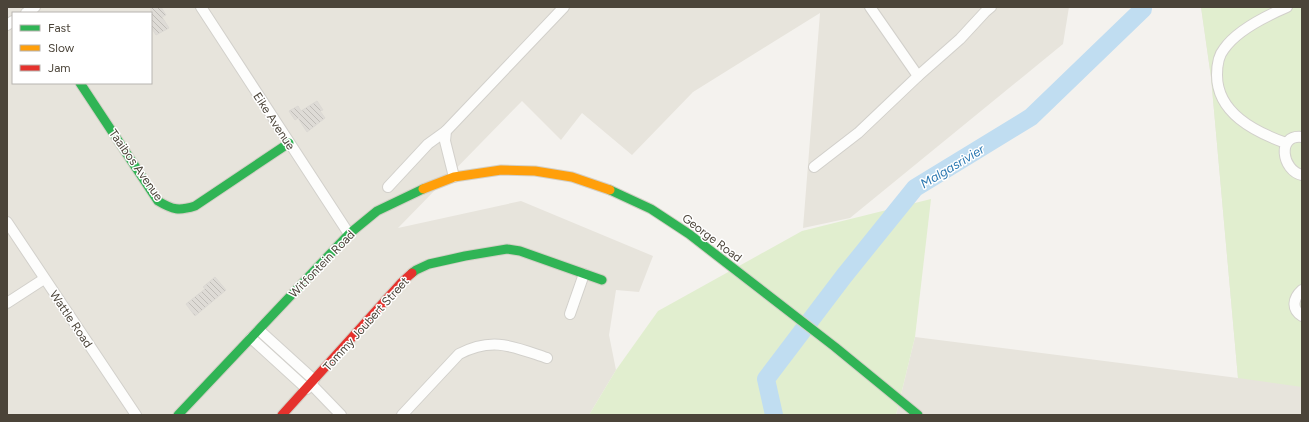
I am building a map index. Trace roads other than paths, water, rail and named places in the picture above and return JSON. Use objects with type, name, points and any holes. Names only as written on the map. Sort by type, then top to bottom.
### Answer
[{"type":"main road","name":"Taaibos Avenue","points":[[81,84],[158,201],[170,209],[182,210],[195,206],[289,143]]},
{"type":"main road","name":"George Road","points":[[454,177],[501,170],[535,171],[572,177],[609,189],[651,209],[689,234],[834,347],[918,415]]},
{"type":"main road","name":"Witfontein Road","points":[[178,415],[349,234],[378,211],[414,192],[454,177]]},
{"type":"main road","name":"Tommy Joubert Street","points":[[282,415],[402,282],[416,270],[429,264],[507,249],[520,251],[602,280]]},
{"type":"street","name":"Eike Avenue","points":[[201,7],[349,234]]},
{"type":"street","points":[[388,187],[428,144],[446,130],[564,7]]},
{"type":"street","points":[[870,7],[918,76]]},
{"type":"street","points":[[814,167],[858,133],[918,76],[960,39],[991,7]]},
{"type":"street","points":[[1286,143],[1259,132],[1237,116],[1228,107],[1222,99],[1219,90],[1217,81],[1217,66],[1219,56],[1229,42],[1247,27],[1274,12],[1287,7]]},
{"type":"street","points":[[446,130],[446,141],[454,177]]},
{"type":"street","points":[[1302,137],[1293,138],[1286,143],[1285,155],[1287,163],[1296,173],[1302,175]]},
{"type":"street","name":"Wattle Road","points":[[7,222],[136,415]]},
{"type":"street","points":[[570,314],[584,274]]},
{"type":"street","points":[[7,303],[44,278]]},
{"type":"street","points":[[1302,290],[1297,294],[1294,301],[1296,311],[1302,316]]},
{"type":"street","name":"Tommy Joubert Street","points":[[259,330],[311,384]]},
{"type":"street","points":[[251,338],[311,384],[341,415]]},
{"type":"street","points":[[402,415],[459,354],[467,350],[491,344],[501,344],[509,345],[547,358]]},
{"type":"waterway","name":"Malgasrivier","points":[[774,415],[766,379],[844,276],[915,188],[1031,117],[1143,9],[1143,7]]}]
